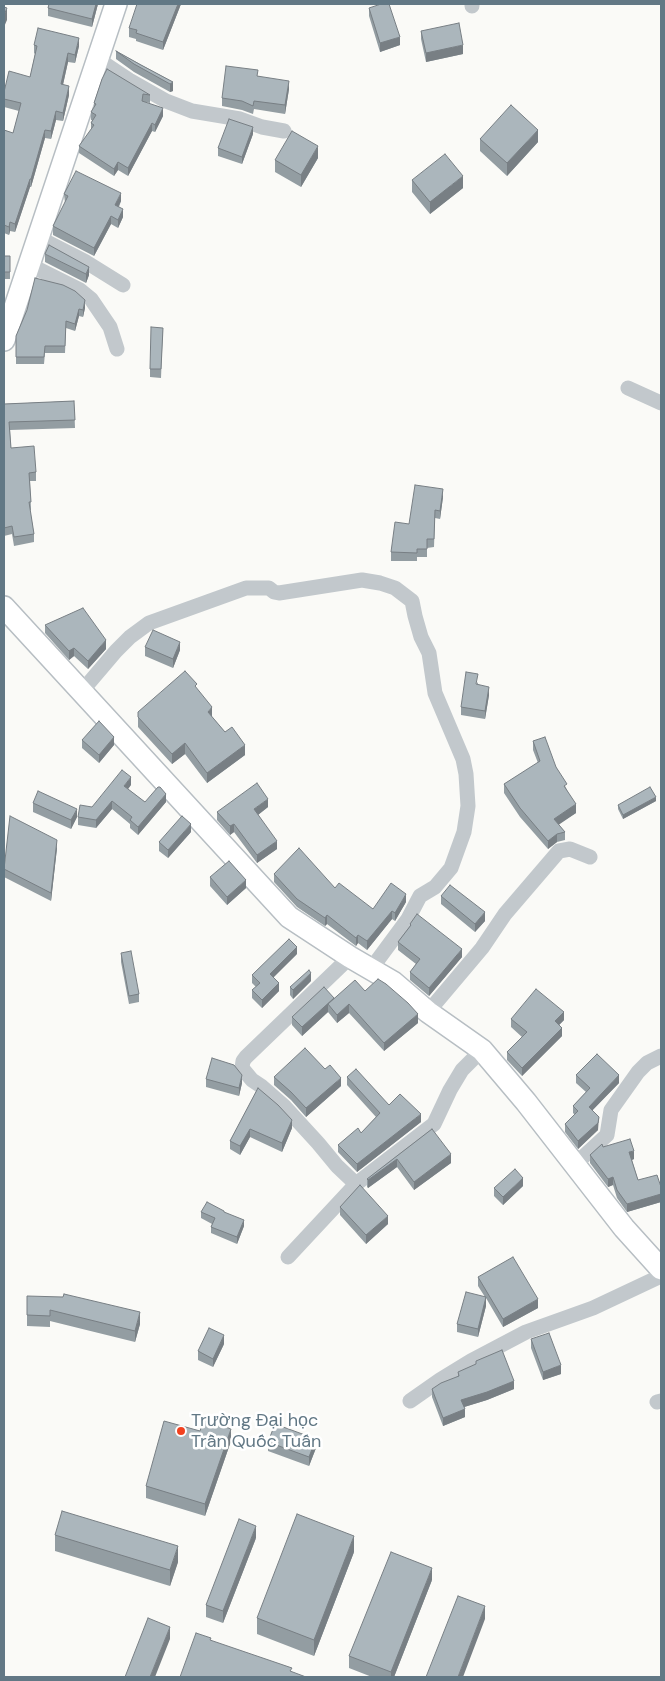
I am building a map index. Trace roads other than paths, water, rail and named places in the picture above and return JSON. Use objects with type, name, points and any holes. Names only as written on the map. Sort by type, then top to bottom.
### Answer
[{"type":"street","points":[[4,340],[116,4]]},
{"type":"street","points":[[98,60],[166,101],[192,111],[240,119],[262,127],[284,131]]},
{"type":"street","points":[[39,238],[86,262],[123,285]]},
{"type":"street","points":[[30,265],[80,290],[91,299],[110,327],[117,349]]},
{"type":"street","points":[[628,388],[661,403]]},
{"type":"street","points":[[82,692],[116,651],[130,637],[149,623],[246,588],[269,588],[279,593],[362,580],[395,588],[412,600],[421,637],[429,653],[435,693],[463,759],[468,806],[464,832],[451,868],[435,887],[420,896],[408,919],[371,969]]},
{"type":"street","points":[[4,608],[290,917],[350,957],[393,982],[428,1012],[482,1050],[624,1228],[661,1270]]},
{"type":"street","points":[[428,1012],[482,948],[505,914],[559,852],[570,849],[590,857]]},
{"type":"street","points":[[350,957],[246,1057],[242,1068],[252,1080],[262,1086],[285,1107],[337,1166],[356,1184]]},
{"type":"street","points":[[288,1257],[356,1184],[434,1124],[462,1070],[482,1050]]},
{"type":"street","points":[[574,1163],[607,1135],[611,1110],[638,1072],[647,1063],[661,1056]]},
{"type":"street","points":[[410,1401],[440,1380],[526,1332],[593,1308],[661,1276]]},
{"type":"place","name":"Trường Đại học Trần Quốc Tuấn","points":[[181,1431]]}]
